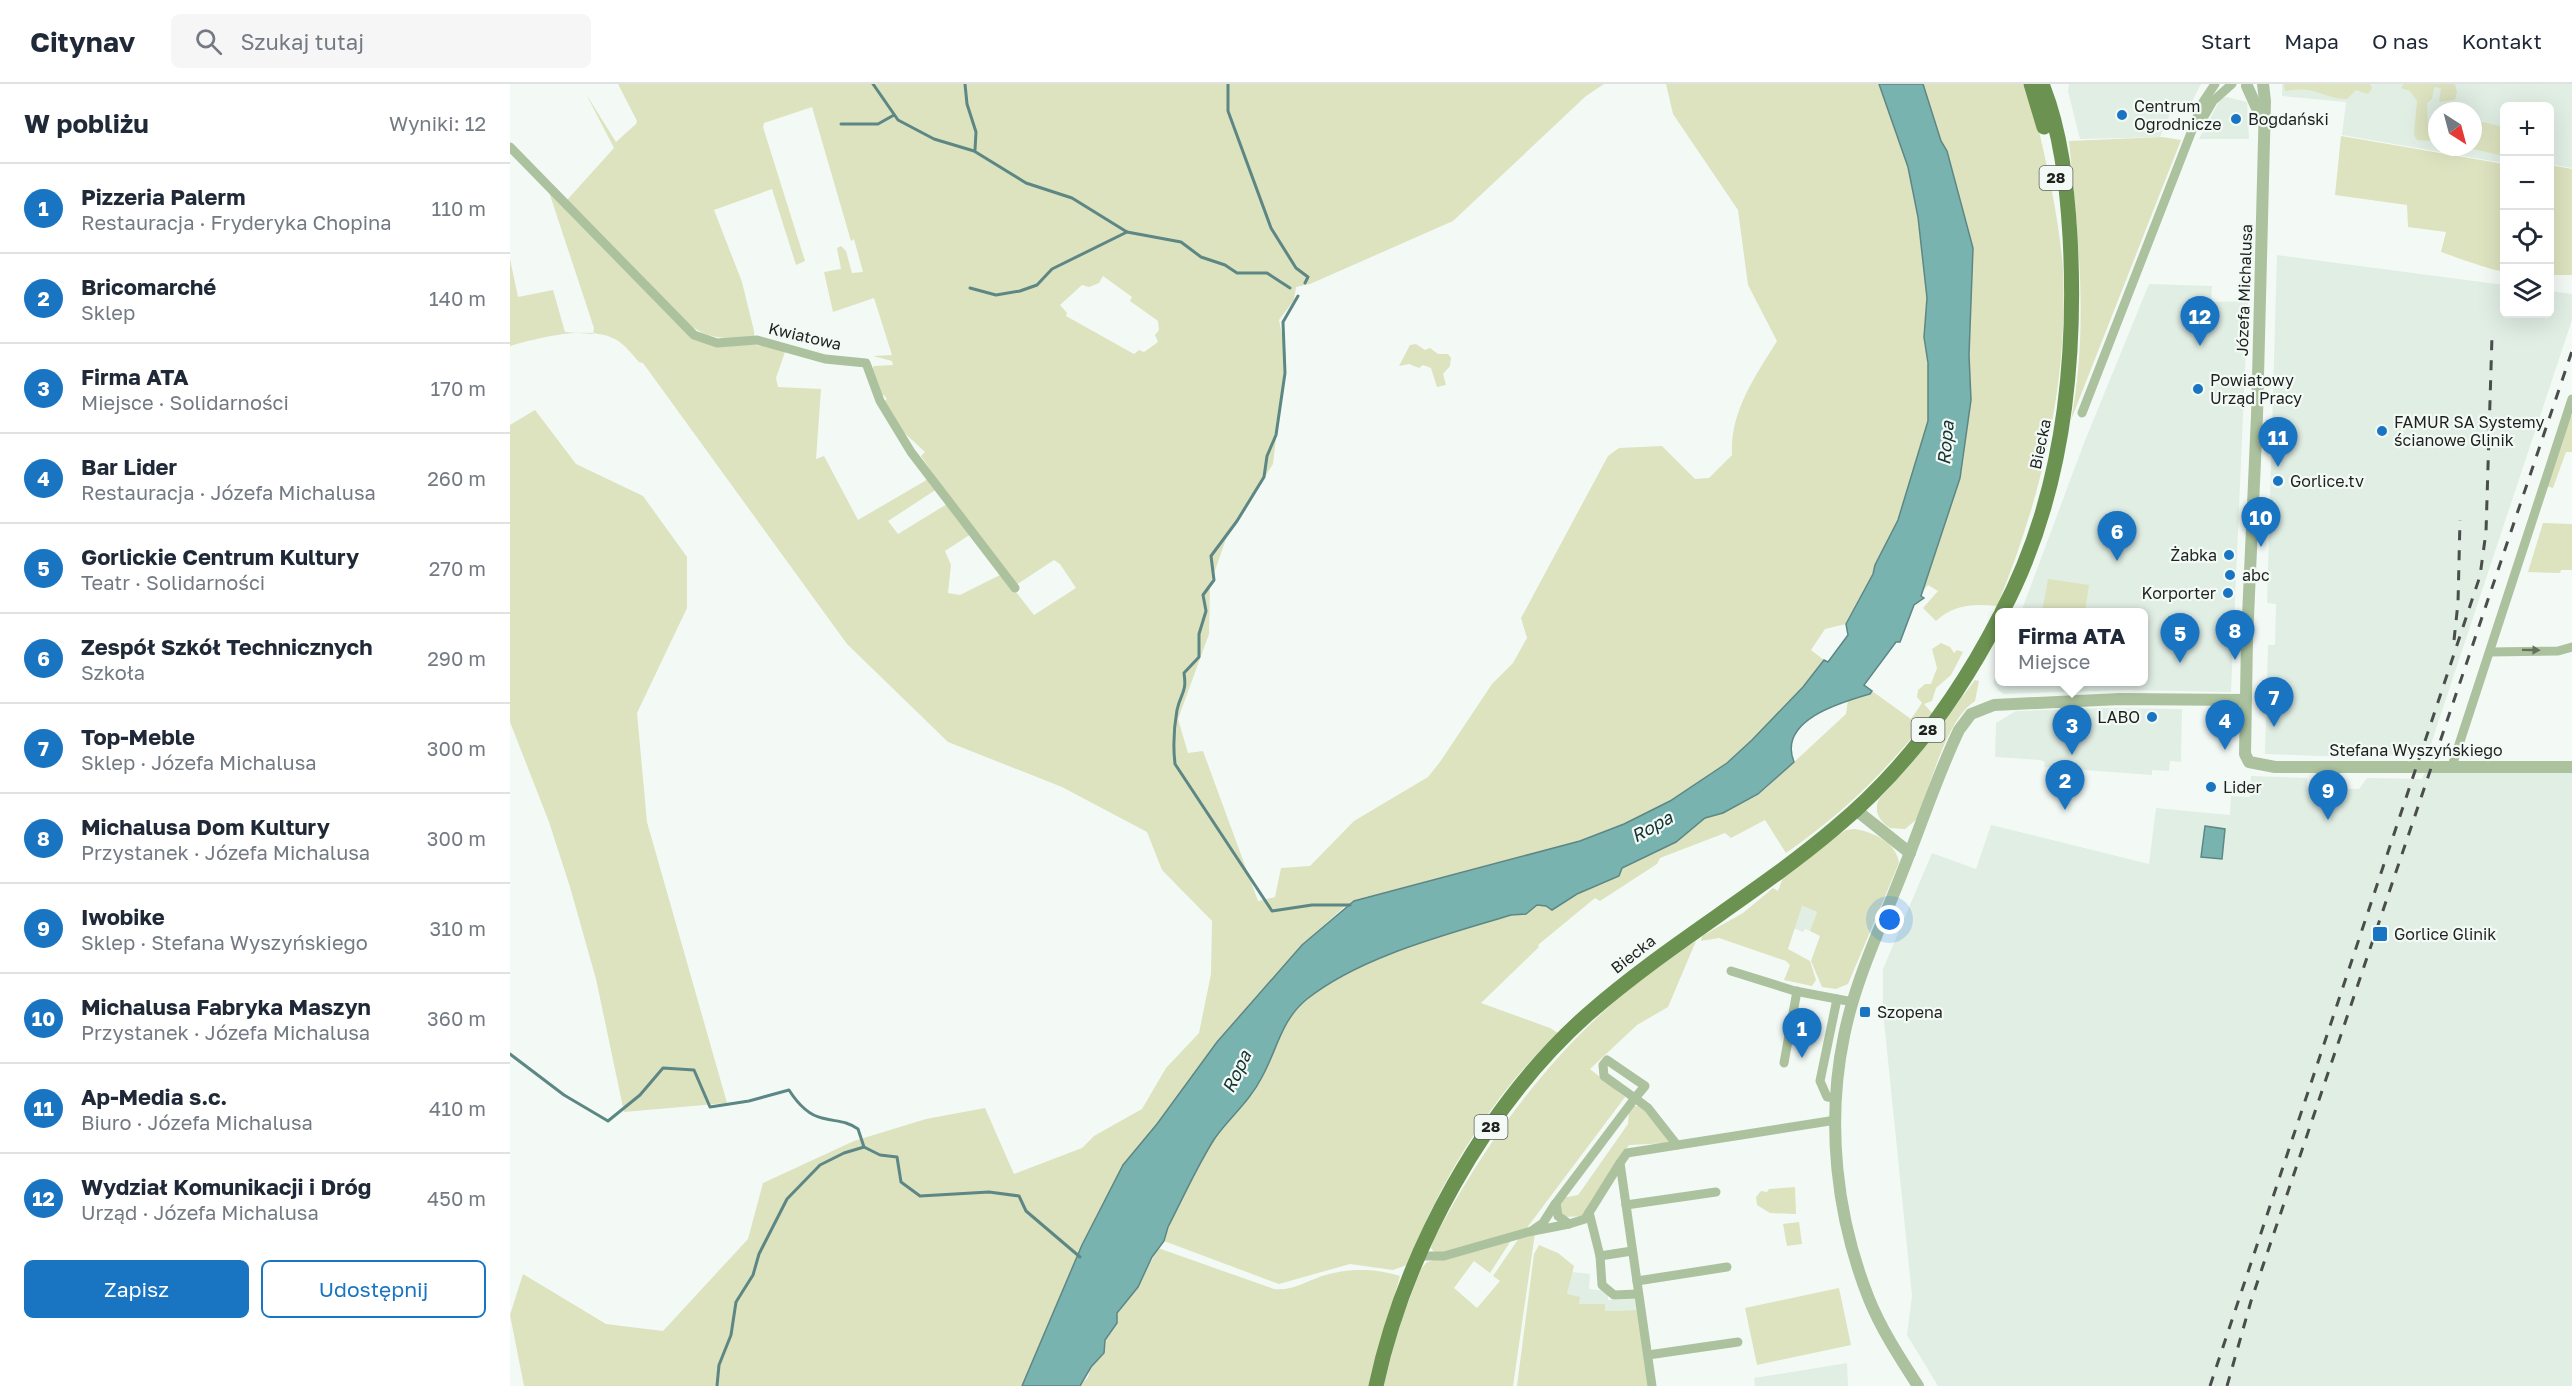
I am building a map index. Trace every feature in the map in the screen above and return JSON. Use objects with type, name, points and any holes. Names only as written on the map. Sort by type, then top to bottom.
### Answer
[{"type":"main road","name":"Biecka","points":[[2031,84],[2056,180],[2072,274]]},
{"type":"main road","name":"Biecka","points":[[2004,608],[2019,575],[2052,479],[2064,423],[2072,340],[2072,274],[2068,198],[2045,86]]},
{"type":"main road","name":"Biecka","points":[[1376,1386],[1392,1325],[1418,1256],[1462,1170],[1497,1118],[1542,1062],[1585,1017],[1652,961],[1795,860],[1856,810],[1918,744],[1963,681],[1995,625]]},
{"type":"street","points":[[2082,413],[2203,102],[2215,84]]},
{"type":"street","points":[[2187,148],[2213,101],[2232,84]]},
{"type":"street","name":"Józefa Michalusa","points":[[2260,766],[2249,762],[2245,754],[2245,700],[2258,395],[2263,84]]},
{"type":"street","name":"Józefa Michalusa","points":[[2246,85],[2257,105],[2264,130]]},
{"type":"street","name":"Kwiatowa","points":[[510,147],[694,335],[717,344],[757,340],[825,359],[866,363],[880,401],[911,452],[1015,588]]},
{"type":"street","points":[[2452,765],[2572,399]]},
{"type":"street","points":[[2490,652],[2558,651],[2572,647]]},
{"type":"street","points":[[1917,1386],[1869,1300],[1852,1251],[1842,1205],[1836,1153],[1836,1098],[1844,1036],[1853,1002],[1956,736],[1971,714],[1994,705],[2120,699],[2245,700]]},
{"type":"street","name":"Stefana Wyszyńskiego","points":[[2260,766],[2572,767]]},
{"type":"street","points":[[1856,810],[1910,853]]},
{"type":"street","points":[[1731,971],[1797,991],[1853,1002]]},
{"type":"street","points":[[1784,1063],[1797,991]]},
{"type":"street","points":[[1836,1098],[1827,1097],[1820,1082],[1837,999]]},
{"type":"street","points":[[1528,1232],[1543,1223],[1556,1203],[1635,1098],[1645,1086],[1607,1060],[1602,1071],[1604,1076],[1635,1098],[1650,1110],[1677,1145]]},
{"type":"street","points":[[1418,1256],[1444,1256],[1528,1232],[1581,1221],[1590,1212],[1627,1153],[1836,1120]]},
{"type":"street","points":[[1620,1163],[1652,1386]]},
{"type":"street","points":[[1626,1205],[1716,1192]]},
{"type":"street","points":[[1556,1203],[1558,1216],[1569,1224]]},
{"type":"street","points":[[1590,1212],[1600,1256],[1602,1285],[1614,1295],[1638,1294]]},
{"type":"street","points":[[1600,1256],[1632,1251]]},
{"type":"street","points":[[1637,1281],[1726,1267]]},
{"type":"street","points":[[1648,1355],[1738,1342]]},
{"type":"shaded area","name":"Centrum Ogrodnicze","points":[[2069,84],[2201,84],[2191,103],[2175,102],[2160,137],[2080,139],[2068,91]]},
{"type":"shaded area","points":[[2282,84],[2572,84],[2572,168],[2554,165],[2554,102],[2500,102],[2500,162],[2464,156],[2482,156],[2482,102],[2428,102],[2428,150],[2342,135],[2346,102],[2282,96]]},
{"type":"shaded area","points":[[2227,97],[2247,102],[2249,139],[2199,139],[2221,98]]},
{"type":"shaded area","points":[[2277,255],[2500,284],[2500,318],[2554,318],[2554,292],[2572,294],[2572,320],[2427,756],[2375,755],[2374,758],[2265,754],[2268,645],[2275,645],[2276,604],[2267,603]]},
{"type":"shaded area","points":[[2149,284],[2212,286],[2211,302],[2248,301],[2231,692],[2128,690],[2004,694],[1996,686],[2148,686],[2148,608],[2022,608],[2084,443]]},
{"type":"shaded area","points":[[2108,708],[2182,709],[2181,762],[2170,761],[2169,771],[2152,770],[2152,775],[2044,767],[2045,762],[2040,760],[1995,757],[1996,723],[2016,711]]},
{"type":"shaded area","points":[[2425,772],[2572,772],[2572,1386],[1938,1386],[1907,1335],[1912,1296],[1883,1011],[1883,969],[1932,853],[1976,869],[1991,825],[2149,864],[2156,808],[2230,815],[2231,796],[2250,797],[2251,776],[2307,778],[2307,787],[2310,789],[2359,789],[2367,778],[2422,779]]},
{"type":"shaded area","points":[[1801,906],[1817,912],[1810,931],[1805,929],[1803,932],[1793,928]]},
{"type":"shaded area","points":[[1572,1272],[1590,1274],[1589,1289],[1608,1291],[1608,1300],[1636,1299],[1638,1310],[1605,1311],[1579,1304],[1567,1294]]},
{"type":"shaded area","points":[[1847,1363],[1848,1386],[1755,1386],[1754,1378]]},
{"type":"green space","points":[[618,84],[1604,84],[1586,96],[1453,221],[1310,284],[1296,287],[1294,300],[1279,320],[1286,355],[1273,464],[1226,539],[1210,585],[1209,634],[1178,719],[1188,753],[1203,751],[1258,901],[1275,897],[1281,868],[1310,866],[1354,821],[1428,777],[1440,762],[1492,684],[1513,663],[1527,638],[1521,618],[1608,456],[1619,448],[1662,446],[1695,479],[1709,478],[1732,455],[1732,439],[1740,409],[1753,381],[1777,341],[1748,285],[1738,210],[1673,114],[1666,84],[1879,84],[1908,167],[1918,217],[1927,298],[1924,337],[1928,366],[1928,421],[1898,520],[1846,624],[1825,629],[1811,650],[1824,660],[1803,687],[1727,763],[1670,801],[1624,824],[1580,841],[1344,907],[1302,945],[1217,1042],[1157,1124],[1123,1165],[1082,1245],[1022,1386],[524,1386],[510,1315],[523,1274],[606,1324],[663,1331],[748,1239],[763,1183],[854,1141],[926,1119],[985,1108],[1014,1174],[1082,1148],[1094,1136],[1142,1109],[1166,1068],[1199,1033],[1211,974],[1212,921],[1162,870],[1147,832],[1062,787],[948,742],[847,644],[643,363],[639,362],[618,341],[593,333],[594,328],[547,186],[694,337],[786,349],[776,378],[778,387],[821,389],[816,459],[824,456],[858,520],[930,478],[937,489],[888,521],[898,534],[947,504],[971,534],[945,551],[951,565],[948,593],[960,595],[1002,574],[1034,615],[1076,588],[1060,564],[1054,560],[1016,585],[960,513],[921,456],[925,452],[898,427],[884,401],[887,399],[884,395],[881,396],[872,369],[874,366],[893,365],[892,361],[873,356],[892,355],[874,298],[833,312],[824,272],[841,269],[837,248],[841,246],[846,251],[852,273],[863,272],[854,239],[851,241],[812,107],[764,123],[763,127],[805,261],[796,265],[772,189],[714,210],[742,282],[754,331],[754,336],[727,338],[703,333],[687,323],[567,200],[614,148],[586,94],[616,142],[637,121]],"holes":[[[1103,276],[1132,297],[1130,301],[1158,321],[1159,330],[1155,335],[1158,342],[1144,352],[1139,350],[1134,354],[1066,316],[1067,313],[1060,305],[1082,285],[1089,287],[1099,283]]]},
{"type":"green space","points":[[1923,84],[2023,84],[2047,165],[2057,218],[2063,270],[2061,356],[2056,399],[2039,483],[2013,566],[1997,606],[1965,606],[1950,611],[1936,621],[1923,608],[1938,591],[1928,585],[1922,592],[1960,478],[1971,401],[1969,355],[1973,248],[1947,151],[1941,141]]},
{"type":"green space","points":[[2284,84],[2370,84],[2372,88],[2368,94],[2356,90],[2347,99],[2305,90],[2285,91]]},
{"type":"green space","points":[[2404,84],[2455,84],[2457,92],[2455,100],[2439,102],[2441,88],[2434,87],[2432,99],[2427,103],[2428,141],[2417,140],[2414,135],[2417,101],[2410,91],[2401,88]]},
{"type":"green space","points":[[2482,122],[2500,126],[2500,155],[2482,151]]},
{"type":"green space","points":[[2341,136],[2428,151],[2428,156],[2457,156],[2500,163],[2500,271],[2441,252],[2446,232],[2408,227],[2407,205],[2335,195]]},
{"type":"green space","points":[[2162,137],[2181,140],[2071,420],[2080,351],[2081,316],[2069,141]]},
{"type":"green space","points":[[2554,166],[2572,169],[2572,275],[2554,275]]},
{"type":"green space","points":[[510,259],[518,297],[553,290],[565,332],[579,333],[562,334],[510,346]]},
{"type":"green space","points":[[1416,344],[1425,350],[1430,348],[1438,354],[1448,354],[1451,358],[1450,366],[1443,374],[1446,385],[1437,387],[1431,368],[1423,365],[1419,368],[1409,364],[1399,366],[1410,345]]},
{"type":"green space","points":[[535,410],[576,464],[643,496],[687,557],[687,608],[637,713],[647,822],[727,1103],[624,1112],[596,979],[570,887],[549,822],[510,722],[510,425]]},
{"type":"green space","points":[[2570,415],[2572,416],[2572,452],[2566,452],[2553,488],[2546,486]]},
{"type":"green space","points":[[2543,523],[2572,524],[2572,570],[2561,570],[2560,573],[2528,572]]},
{"type":"green space","points":[[2048,579],[2089,585],[2086,608],[2043,608]]},
{"type":"green space","points":[[1941,643],[1950,647],[1954,653],[1957,650],[1963,652],[1951,675],[1936,688],[1932,701],[1924,704],[1932,713],[1865,789],[1808,837],[1786,853],[1765,820],[1731,838],[1725,833],[1660,858],[1657,864],[1600,901],[1595,898],[1538,945],[1539,947],[1481,1003],[1558,1033],[1511,1084],[1470,1141],[1436,1202],[1407,1265],[1393,1270],[1350,1264],[1279,1284],[1164,1241],[1168,1227],[1208,1149],[1257,1086],[1285,1026],[1298,1007],[1307,999],[1329,983],[1353,970],[1405,948],[1511,915],[1527,914],[1537,905],[1546,906],[1552,910],[1622,868],[1676,842],[1705,818],[1723,813],[1765,789],[1846,714],[1848,700],[1870,695],[1872,691],[1911,719],[1922,703],[1917,697],[1918,690],[1925,684],[1931,684],[1937,668],[1932,649]]},
{"type":"green space","points":[[1975,680],[1979,681],[1975,701],[1965,710],[1948,737],[1917,819],[1905,829],[1890,828],[1878,816],[1879,799],[1911,764]]},
{"type":"green space","points":[[1855,829],[1869,833],[1889,844],[1899,863],[1848,984],[1836,989],[1822,987],[1811,961],[1820,936],[1810,931],[1817,912],[1802,906],[1788,949],[1810,961],[1816,980],[1812,986],[1784,980],[1790,965],[1786,961],[1719,938],[1701,941],[1702,936],[1743,913],[1773,888],[1778,891],[1783,878],[1837,836],[1846,830]]},
{"type":"green space","points":[[1696,941],[1668,1007],[1637,1025],[1590,1069],[1625,1097],[1526,1229],[1439,1254],[1434,1252],[1431,1248],[1434,1239],[1485,1152],[1545,1072],[1615,1001]]},
{"type":"green space","points":[[1634,1106],[1640,1106],[1668,1137],[1669,1143],[1629,1145],[1584,1216],[1566,1217],[1558,1209],[1562,1198],[1578,1195],[1628,1124],[1629,1112]]},
{"type":"green space","points":[[1795,1187],[1796,1214],[1770,1213],[1757,1205],[1756,1197],[1761,1191]]},
{"type":"green space","points":[[1799,1222],[1802,1244],[1787,1246],[1783,1224]]},
{"type":"green space","points":[[1535,1233],[1513,1386],[1383,1386],[1401,1321],[1421,1269],[1427,1262],[1512,1239],[1490,1273],[1474,1261],[1454,1288],[1477,1308],[1500,1281],[1493,1276],[1519,1238]]},
{"type":"green space","points":[[1539,1245],[1558,1253],[1574,1266],[1567,1294],[1580,1297],[1579,1304],[1605,1304],[1605,1311],[1638,1310],[1649,1386],[1517,1386],[1534,1254]]},
{"type":"green space","points":[[1158,1248],[1274,1289],[1293,1287],[1331,1273],[1351,1270],[1371,1270],[1400,1276],[1369,1386],[1080,1386],[1088,1377],[1091,1367],[1104,1354],[1105,1340],[1117,1323],[1117,1313],[1138,1287]]},
{"type":"green space","points":[[1839,1288],[1851,1345],[1757,1365],[1745,1308]]},
{"type":"water","name":"Ropa","points":[[1879,84],[1923,84],[1941,141],[1947,151],[1973,248],[1969,355],[1971,400],[1960,478],[1921,596],[1924,598],[1914,605],[1900,642],[1896,642],[1864,685],[1872,691],[1870,694],[1829,708],[1803,724],[1795,735],[1791,747],[1794,762],[1758,794],[1723,813],[1705,818],[1676,842],[1622,868],[1619,876],[1577,894],[1552,910],[1546,906],[1537,905],[1526,914],[1511,915],[1405,948],[1353,971],[1307,999],[1298,1007],[1285,1026],[1257,1086],[1208,1149],[1168,1227],[1164,1241],[1152,1257],[1138,1287],[1117,1313],[1117,1323],[1105,1340],[1104,1353],[1091,1367],[1080,1386],[1022,1386],[1082,1245],[1123,1165],[1157,1124],[1217,1042],[1302,945],[1354,901],[1580,841],[1624,824],[1670,801],[1727,763],[1752,740],[1803,687],[1824,660],[1828,662],[1848,635],[1846,624],[1898,520],[1928,421],[1928,363],[1924,337],[1927,298],[1918,217],[1908,167]]},
{"type":"water","points":[[2205,826],[2225,829],[2222,859],[2201,857]]},
{"type":"waterway","points":[[873,84],[898,120],[934,139],[974,151],[1026,183],[1072,198],[1127,232],[1181,242],[1201,257],[1225,265],[1237,273],[1267,273],[1290,288]]},
{"type":"waterway","points":[[965,84],[967,104],[976,132],[975,150]]},
{"type":"waterway","points":[[1228,84],[1228,111],[1271,228],[1296,268],[1308,277],[1305,283]]},
{"type":"waterway","points":[[841,124],[878,124],[894,115]]},
{"type":"waterway","points":[[970,288],[996,295],[1020,291],[1037,285],[1052,269],[1127,232]]},
{"type":"waterway","points":[[1298,296],[1283,322],[1285,373],[1276,435],[1267,456],[1264,477],[1237,521],[1211,556],[1214,580],[1203,595],[1206,611],[1199,634],[1199,657],[1184,673],[1184,689],[1175,723],[1174,757],[1175,764],[1272,911],[1312,905],[1350,905]]},
{"type":"waterway","points":[[510,1054],[564,1095],[608,1121],[640,1095],[663,1068],[694,1070],[710,1107],[749,1101],[789,1090],[812,1114],[858,1129],[864,1147],[880,1155],[897,1157],[901,1182],[920,1196],[989,1192],[1019,1196],[1026,1211],[1080,1257]]},
{"type":"waterway","points":[[717,1386],[719,1365],[731,1335],[736,1302],[753,1275],[759,1254],[787,1199],[820,1165],[844,1153],[864,1147]]},
{"type":"railway","points":[[2210,1386],[2480,576],[2486,532],[2492,336]]},
{"type":"railway","points":[[2227,1386],[2251,1301],[2572,351]]},
{"type":"railway","points":[[2454,640],[2458,603],[2460,520]]},
{"type":"place","name":"Centrum Ogrodnicze","points":[[2122,115]]},
{"type":"place","name":"Bogdański","points":[[2236,119]]},
{"type":"place","name":"Wydział Komunikacji i Dróg","points":[[2200,346]]},
{"type":"place","name":"Powiatowy Urząd Pracy","points":[[2198,389]]},
{"type":"place","name":"FAMUR SA Systemy ścianowe Glinik","points":[[2382,431]]},
{"type":"place","name":"Ap-Media s.c.","points":[[2278,467]]},
{"type":"place","name":"Gorlice.tv","points":[[2278,481]]},
{"type":"place","name":"Michalusa Fabryka Maszyn","points":[[2261,547]]},
{"type":"place","name":"Żabka","points":[[2229,555]]},
{"type":"place","name":"Zespół Szkół Technicznych","points":[[2117,561]]},
{"type":"place","name":"abc","points":[[2230,575]]},
{"type":"place","name":"Korporter","points":[[2228,593]]},
{"type":"place","name":"Michalusa Dom Kultury","points":[[2235,660]]},
{"type":"place","name":"Gorlickie Centrum Kultury","points":[[2180,663]]},
{"type":"place","name":"LABO","points":[[2152,717]]},
{"type":"place","name":"Top-Meble","points":[[2274,727]]},
{"type":"place","name":"Bar Lider","points":[[2225,750]]},
{"type":"place","name":"Firma ATA","points":[[2072,755]]},
{"type":"place","name":"Lider","points":[[2211,787]]},
{"type":"place","name":"Bricomarché","points":[[2065,810]]},
{"type":"place","name":"Iwobike","points":[[2328,820]]},
{"type":"place","name":"Gorlice Glinik","points":[[2380,934]]},
{"type":"place","name":"Szopena","points":[[1865,1012]]},
{"type":"place","name":"Pizzeria Palerm","points":[[1802,1058]]}]
